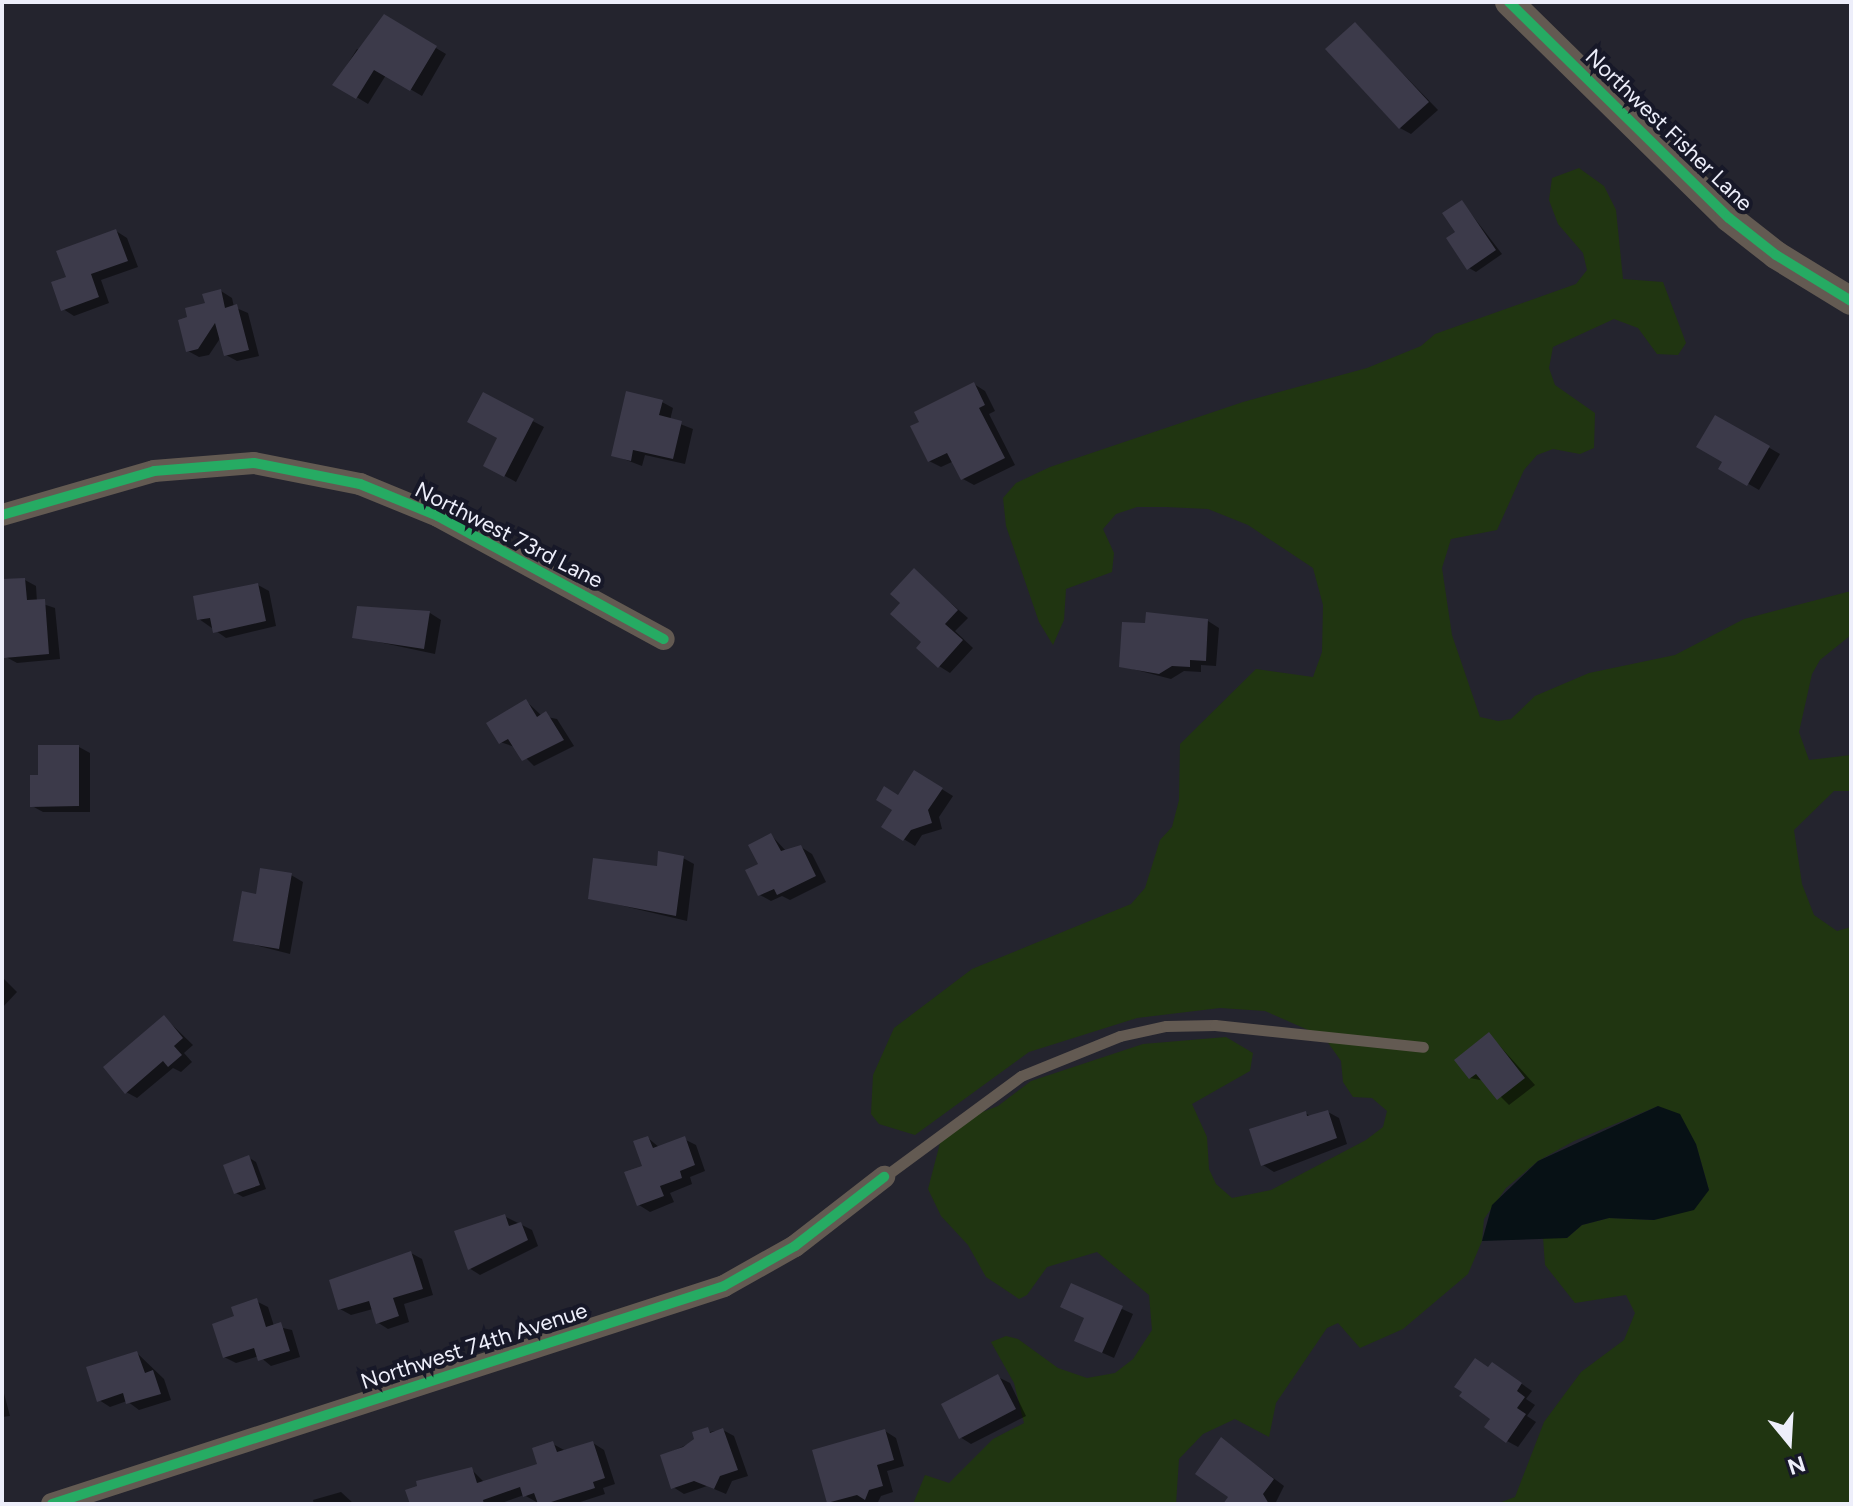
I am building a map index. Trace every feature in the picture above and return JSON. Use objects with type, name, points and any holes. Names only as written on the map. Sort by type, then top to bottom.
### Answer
[{"type":"street","name":"Northwest Fisher Lane","points":[[1509,2],[1729,218],[1776,255],[1851,301]]},
{"type":"street","name":"Northwest 73rd Lane","points":[[2,515],[154,471],[254,463],[360,484],[438,516],[664,639]]},
{"type":"street","name":"Northwest 74th Avenue","points":[[53,1504],[724,1286],[795,1246],[884,1177]]},
{"type":"lane","points":[[884,1177],[1021,1076],[1120,1036],[1166,1026],[1215,1025],[1423,1047]]},
{"type":"green space","points":[[1579,168],[1604,186],[1616,210],[1623,279],[1663,282],[1686,343],[1678,355],[1657,354],[1638,328],[1614,319],[1553,347],[1549,368],[1555,385],[1595,413],[1594,448],[1580,454],[1553,449],[1537,455],[1524,470],[1497,530],[1451,539],[1442,568],[1452,635],[1480,717],[1498,721],[1511,719],[1535,696],[1589,673],[1675,655],[1744,619],[1851,591],[1851,635],[1820,660],[1812,674],[1799,732],[1809,760],[1851,755],[1851,791],[1834,791],[1794,830],[1802,884],[1814,915],[1837,931],[1851,927],[1851,1504],[1496,1504],[1515,1497],[1544,1422],[1581,1372],[1624,1340],[1635,1313],[1626,1295],[1575,1303],[1545,1265],[1543,1237],[1567,1238],[1582,1225],[1609,1218],[1654,1220],[1709,1190],[1696,1144],[1658,1106],[1574,1141],[1538,1161],[1506,1188],[1484,1219],[1482,1241],[1468,1274],[1403,1329],[1360,1348],[1338,1323],[1327,1328],[1276,1403],[1269,1437],[1235,1419],[1203,1434],[1179,1459],[1176,1504],[913,1504],[925,1475],[949,1483],[993,1439],[1024,1423],[1014,1383],[991,1342],[1006,1336],[1018,1339],[1058,1368],[1087,1378],[1115,1373],[1133,1359],[1152,1330],[1149,1295],[1097,1252],[1047,1267],[1027,1295],[1019,1299],[986,1277],[968,1245],[941,1216],[928,1189],[940,1143],[972,1116],[998,1106],[1031,1081],[1143,1044],[1226,1037],[1253,1053],[1250,1071],[1192,1104],[1207,1137],[1209,1169],[1216,1184],[1232,1198],[1271,1190],[1366,1140],[1383,1127],[1387,1111],[1372,1098],[1353,1097],[1343,1082],[1341,1061],[1324,1037],[1265,1011],[1220,1008],[1137,1018],[1029,1052],[915,1135],[879,1124],[871,1114],[873,1075],[894,1028],[972,969],[1131,904],[1145,888],[1160,840],[1172,827],[1179,800],[1180,744],[1256,669],[1313,677],[1322,652],[1323,605],[1313,568],[1248,525],[1208,509],[1166,507],[1137,507],[1116,514],[1103,529],[1114,553],[1112,572],[1066,589],[1064,620],[1053,645],[1039,622],[1006,526],[1003,498],[1016,483],[1050,467],[1243,402],[1367,368],[1421,346],[1435,334],[1576,284],[1587,270],[1583,253],[1558,224],[1549,200],[1552,178]]},
{"type":"shaded area","points":[[1658,1106],[1680,1114],[1696,1144],[1709,1190],[1694,1210],[1654,1220],[1609,1218],[1582,1225],[1567,1238],[1482,1241],[1492,1205],[1538,1161]]},
{"type":"building","points":[[384,14],[437,46],[410,91],[374,70],[356,99],[332,85]]},
{"type":"building","points":[[1355,22],[1429,102],[1399,129],[1325,49]]},
{"type":"building","points":[[1462,200],[1496,250],[1467,270],[1446,238],[1455,232],[1442,213]]},
{"type":"building","points":[[116,229],[128,261],[91,274],[99,297],[61,311],[51,282],[66,277],[56,251]]},
{"type":"building","points":[[221,289],[225,308],[237,304],[249,350],[224,356],[215,323],[198,349],[186,352],[178,320],[187,317],[185,308],[205,303],[202,294]]},
{"type":"building","points":[[974,382],[985,405],[979,408],[1005,458],[961,480],[947,453],[928,462],[910,426],[919,422],[914,412]]},
{"type":"building","points":[[626,391],[663,400],[659,415],[682,421],[673,459],[633,450],[631,461],[611,456]]},
{"type":"building","points":[[483,392],[534,419],[504,477],[483,466],[497,438],[467,422]]},
{"type":"building","points":[[1715,415],[1770,446],[1747,486],[1718,469],[1722,462],[1696,447]]},
{"type":"building","points":[[914,568],[958,610],[945,624],[963,640],[938,668],[916,648],[921,642],[890,614],[900,603],[890,594]]},
{"type":"building","points":[[25,578],[27,600],[45,599],[49,654],[4,658],[2,579]]},
{"type":"building","points":[[258,583],[266,621],[213,633],[210,618],[197,620],[193,596]]},
{"type":"building","points":[[357,606],[430,611],[424,649],[352,638]]},
{"type":"building","points":[[1146,612],[1208,619],[1206,661],[1190,660],[1190,667],[1172,666],[1159,674],[1119,667],[1122,622],[1145,623]]},
{"type":"building","points":[[526,699],[537,717],[546,711],[564,740],[522,761],[508,739],[499,744],[486,723]]},
{"type":"building","points":[[38,745],[79,745],[79,806],[30,807],[30,775],[38,775]]},
{"type":"building","points":[[914,770],[943,788],[928,810],[932,823],[911,830],[903,841],[881,827],[892,810],[876,800],[884,786],[898,795]]},
{"type":"building","points":[[771,833],[781,851],[801,845],[816,876],[777,895],[774,889],[758,896],[745,870],[758,864],[748,845]]},
{"type":"building","points":[[658,851],[684,856],[676,916],[588,899],[593,858],[657,866]]},
{"type":"building","points":[[260,868],[292,873],[279,949],[233,941],[242,891],[256,894]]},
{"type":"building","points":[[164,1015],[183,1038],[174,1046],[182,1055],[168,1067],[163,1061],[125,1094],[103,1067]]},
{"type":"building","points":[[1489,1032],[1525,1078],[1497,1100],[1476,1074],[1469,1079],[1454,1060]]},
{"type":"building","points":[[1328,1110],[1337,1138],[1261,1166],[1249,1129],[1306,1111],[1307,1116]]},
{"type":"building","points":[[648,1136],[653,1148],[685,1136],[695,1165],[680,1171],[682,1178],[660,1186],[664,1196],[637,1206],[624,1172],[642,1166],[633,1141]]},
{"type":"building","points":[[249,1155],[260,1185],[234,1194],[223,1165]]},
{"type":"building","points":[[505,1214],[509,1226],[521,1222],[528,1240],[468,1270],[454,1231]]},
{"type":"building","points":[[411,1251],[423,1289],[393,1298],[399,1316],[376,1324],[369,1301],[338,1310],[329,1280]]},
{"type":"building","points":[[1071,1283],[1123,1306],[1102,1353],[1074,1341],[1084,1318],[1060,1307]]},
{"type":"building","points":[[257,1298],[266,1327],[281,1322],[290,1351],[258,1361],[254,1348],[223,1358],[212,1324],[234,1316],[231,1307]]},
{"type":"building","points":[[137,1351],[145,1373],[153,1370],[161,1394],[126,1404],[123,1393],[97,1402],[86,1367]]},
{"type":"building","points":[[1475,1358],[1488,1367],[1492,1362],[1522,1383],[1517,1391],[1525,1397],[1517,1408],[1526,1414],[1506,1443],[1484,1427],[1490,1419],[1459,1396],[1462,1392],[1454,1387]]},
{"type":"building","points":[[998,1374],[1016,1409],[959,1439],[941,1404]]},
{"type":"building","points":[[708,1427],[710,1433],[723,1428],[738,1470],[720,1476],[714,1489],[694,1481],[671,1489],[660,1455],[683,1447],[694,1439],[692,1432]]},
{"type":"building","points":[[885,1429],[894,1460],[877,1465],[883,1486],[869,1490],[865,1500],[857,1495],[827,1503],[812,1450]]},
{"type":"building","points":[[1221,1437],[1274,1479],[1263,1494],[1269,1504],[1223,1504],[1228,1497],[1195,1474]]},
{"type":"building","points":[[553,1441],[557,1452],[593,1441],[605,1478],[593,1482],[595,1488],[545,1504],[538,1504],[534,1493],[523,1497],[520,1487],[483,1500],[484,1504],[410,1504],[405,1490],[417,1486],[416,1481],[472,1467],[477,1483],[537,1464],[532,1448]]},
{"type":"cycle path","points":[[1509,2],[1729,218],[1776,255],[1851,301]]},
{"type":"cycle path","points":[[2,515],[154,471],[254,463],[360,484],[438,516],[664,639]]},
{"type":"cycle path","points":[[52,1504],[724,1286],[795,1246],[884,1177]]}]
